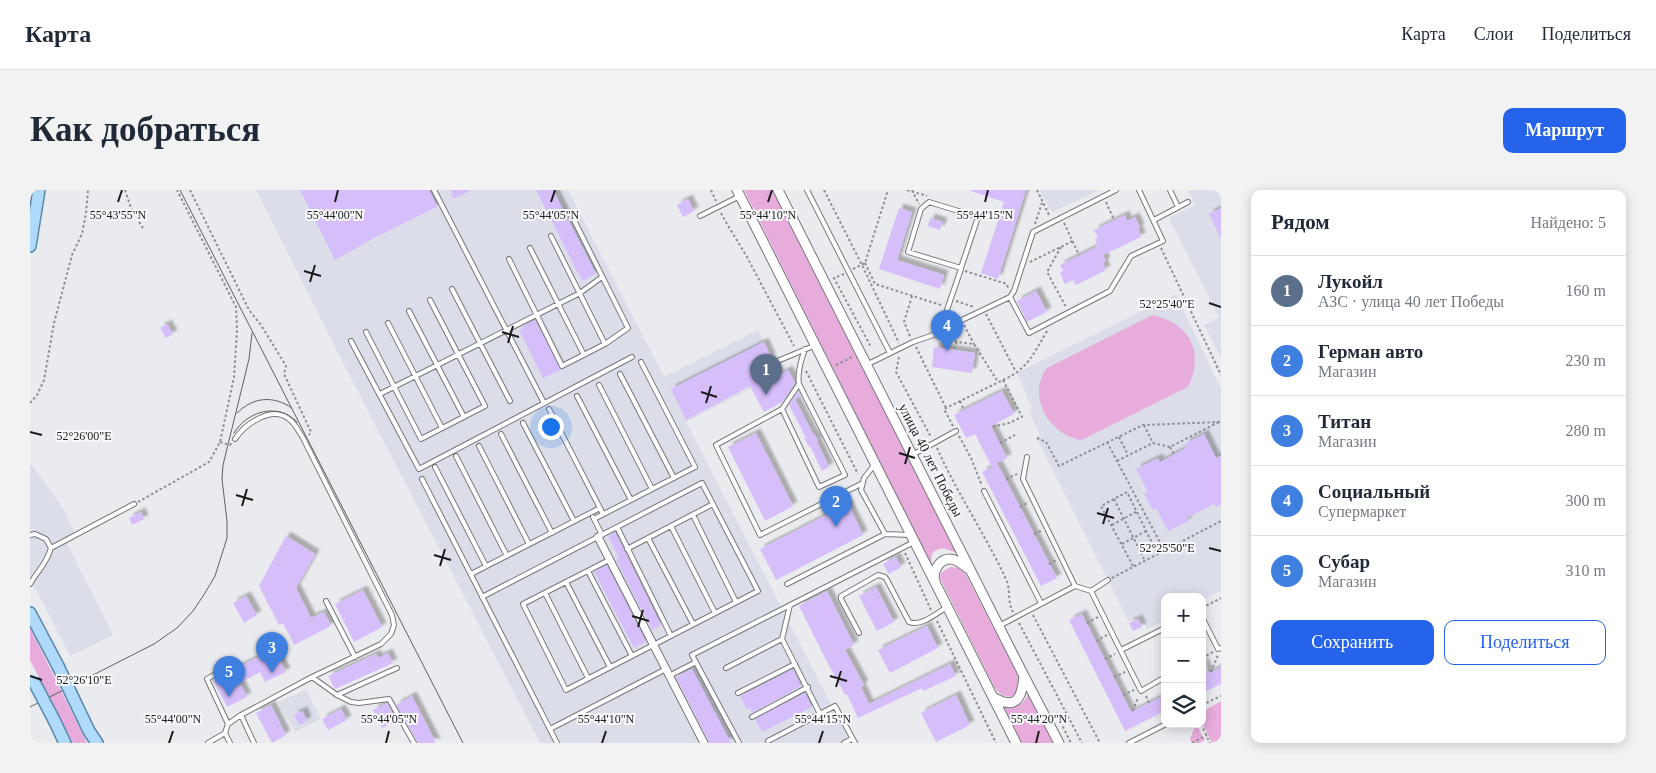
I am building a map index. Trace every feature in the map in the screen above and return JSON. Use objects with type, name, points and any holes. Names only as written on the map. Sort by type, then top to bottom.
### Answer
[{"type":"main road","points":[[30,246],[39,190]]},
{"type":"main road","points":[[30,613],[58,666],[89,732],[97,743]]},
{"type":"main road","points":[[32,676],[66,743]]},
{"type":"street","name":"улица 40 лет Победы","points":[[778,190],[1059,743]]},
{"type":"street","points":[[738,193],[1016,743]]},
{"type":"street","points":[[600,536],[610,560],[704,743]]},
{"type":"street","points":[[939,591],[934,577],[936,569],[943,561],[949,559],[957,560],[971,570]]},
{"type":"street","points":[[993,697],[1002,702],[1014,702],[1020,697],[1024,676]]},
{"type":"lane","points":[[434,190],[544,403]]},
{"type":"lane","points":[[807,190],[890,353]]},
{"type":"lane","points":[[868,364],[913,342],[939,333],[1010,298],[1033,232],[1061,216],[1116,190]]},
{"type":"lane","points":[[1010,298],[1029,333],[1110,291],[1131,256],[1163,241],[1139,190]]},
{"type":"lane","points":[[1170,190],[1178,207]]},
{"type":"lane","points":[[700,216],[718,207],[738,193]]},
{"type":"lane","points":[[939,333],[951,299],[961,269],[978,217],[929,202],[921,210],[908,252],[961,269]]},
{"type":"lane","points":[[1154,220],[1188,202]]},
{"type":"lane","points":[[509,259],[562,366],[605,344],[628,328],[574,220]]},
{"type":"lane","points":[[551,236],[605,344]]},
{"type":"lane","points":[[530,248],[584,355]]},
{"type":"lane","points":[[380,394],[580,293],[602,277]]},
{"type":"lane","points":[[452,289],[510,401]]},
{"type":"lane","points":[[366,332],[421,439],[485,406],[430,300]]},
{"type":"lane","points":[[409,311],[464,417]]},
{"type":"lane","points":[[388,323],[442,428]]},
{"type":"lane","points":[[351,340],[420,468],[632,357]]},
{"type":"lane","points":[[775,362],[816,345]]},
{"type":"lane","points":[[782,409],[820,487],[845,475],[799,384],[801,360],[805,350]]},
{"type":"lane","points":[[594,519],[695,467],[641,362]]},
{"type":"lane","points":[[620,374],[674,478]]},
{"type":"lane","points":[[799,384],[782,409],[716,444],[760,535],[863,483]]},
{"type":"lane","points":[[599,385],[652,489]]},
{"type":"lane","points":[[577,396],[631,500]]},
{"type":"lane","points":[[549,409],[603,514]]},
{"type":"lane","points":[[208,743],[225,733],[228,724],[241,715],[312,677],[381,644],[391,634],[394,625],[392,615],[303,438],[289,418],[278,414],[261,417],[240,431],[235,439]]},
{"type":"lane","points":[[523,423],[574,521]]},
{"type":"lane","points":[[912,455],[956,431]]},
{"type":"lane","points":[[501,434],[552,533]]},
{"type":"lane","points":[[479,446],[529,544]]},
{"type":"lane","points":[[456,456],[507,556]]},
{"type":"lane","points":[[1027,457],[1022,479],[1075,586]]},
{"type":"lane","points":[[875,464],[864,478],[861,490],[885,534]]},
{"type":"lane","points":[[435,467],[486,566]]},
{"type":"lane","points":[[422,479],[555,742]]},
{"type":"lane","points":[[482,596],[702,483],[758,591],[566,690],[522,604],[610,560]]},
{"type":"lane","points":[[984,490],[1040,603]]},
{"type":"lane","points":[[30,584],[46,562],[51,548],[134,504]]},
{"type":"lane","points":[[627,549],[713,504]]},
{"type":"lane","points":[[471,574],[600,508]]},
{"type":"lane","points":[[591,512],[600,536]]},
{"type":"lane","points":[[694,515],[736,602]]},
{"type":"lane","points":[[672,526],[715,613]]},
{"type":"lane","points":[[616,527],[671,636]]},
{"type":"lane","points":[[30,535],[35,534],[46,539],[51,548]]},
{"type":"lane","points":[[787,584],[885,534],[912,538]]},
{"type":"lane","points":[[648,538],[693,624]]},
{"type":"lane","points":[[738,743],[692,655],[790,605],[912,538]]},
{"type":"lane","points":[[588,571],[632,656]]},
{"type":"lane","points":[[859,633],[841,596],[878,575],[888,580],[908,622],[918,623],[948,608]]},
{"type":"lane","points":[[999,626],[1075,586],[1091,590],[1108,580]]},
{"type":"lane","points":[[566,582],[610,667]]},
{"type":"lane","points":[[1091,590],[1140,689],[1161,679]]},
{"type":"lane","points":[[544,593],[588,678]]},
{"type":"lane","points":[[326,601],[355,656]]},
{"type":"lane","points":[[790,605],[782,639],[820,714]]},
{"type":"lane","points":[[1206,624],[1220,648]]},
{"type":"lane","points":[[1121,650],[1161,630]]},
{"type":"lane","points":[[726,668],[782,639]]},
{"type":"lane","points":[[550,729],[667,672],[696,662]]},
{"type":"lane","points":[[738,692],[795,664]]},
{"type":"lane","points":[[226,668],[207,678],[228,724]]},
{"type":"lane","points":[[337,695],[397,668]]},
{"type":"lane","points":[[312,677],[337,695],[351,702],[359,703],[389,699],[414,743]]},
{"type":"lane","points":[[752,716],[808,688]]},
{"type":"lane","points":[[768,741],[836,706],[854,741],[844,743]]},
{"type":"lane","points":[[241,715],[254,743]]},
{"type":"lane","points":[[1129,743],[1161,727]]},
{"type":"lane","points":[[225,733],[230,743]]},
{"type":"path","points":[[30,403],[37,395],[44,380],[54,323],[72,256],[82,234],[88,190]]},
{"type":"path","points":[[125,190],[131,208],[144,230]]},
{"type":"path","points":[[134,504],[209,462],[220,442],[234,377],[238,330],[236,307],[177,190]]},
{"type":"path","points":[[190,190],[249,310],[262,324],[286,366],[284,374],[311,432]]},
{"type":"path","points":[[710,190],[726,224],[747,257],[798,353]]},
{"type":"path","points":[[824,190],[875,284],[948,307]]},
{"type":"path","points":[[888,190],[863,264],[901,348],[896,372],[1007,581],[1010,606],[1015,617],[1082,743]]},
{"type":"path","points":[[907,190],[928,197],[929,202]]},
{"type":"path","points":[[1037,190],[1052,221]]},
{"type":"path","points":[[913,191],[921,210]]},
{"type":"path","points":[[1103,196],[1114,220]]},
{"type":"path","points":[[1033,232],[1042,202]]},
{"type":"path","points":[[1061,216],[1079,255]]},
{"type":"path","points":[[1022,266],[1073,241]]},
{"type":"path","points":[[1158,243],[1221,375]]},
{"type":"path","points":[[1060,247],[1047,272],[1069,313]]},
{"type":"path","points":[[863,264],[834,278],[871,347]]},
{"type":"path","points":[[961,269],[1007,284],[1009,290],[1014,291]]},
{"type":"path","points":[[912,296],[904,322],[946,408],[944,409],[967,450],[984,490]]},
{"type":"path","points":[[951,299],[974,307]]},
{"type":"path","points":[[984,310],[1016,372]]},
{"type":"path","points":[[946,408],[1003,380],[1030,361],[1052,320]]},
{"type":"path","points":[[939,333],[957,342],[974,344],[998,382]]},
{"type":"path","points":[[954,349],[957,342]]},
{"type":"path","points":[[833,366],[856,355]]},
{"type":"path","points":[[801,360],[863,483]]},
{"type":"path","points":[[992,427],[1008,424],[1022,417],[1003,380]]},
{"type":"path","points":[[960,401],[964,410]]},
{"type":"path","points":[[1006,418],[1008,424]]},
{"type":"path","points":[[1037,438],[1046,442],[1059,466],[1143,425],[1221,422]]},
{"type":"path","points":[[1170,448],[1221,422]]},
{"type":"path","points":[[1143,425],[1153,443]]},
{"type":"path","points":[[1000,443],[1015,435]]},
{"type":"path","points":[[1118,437],[1128,456]]},
{"type":"path","points":[[220,442],[230,446],[235,439]]},
{"type":"path","points":[[1108,442],[1164,550]]},
{"type":"path","points":[[1117,461],[1153,443],[1170,448],[1174,454]]},
{"type":"path","points":[[1006,479],[1024,470]]},
{"type":"path","points":[[1133,566],[1101,506],[1127,492],[1158,553]]},
{"type":"path","points":[[1114,499],[1145,560]]},
{"type":"path","points":[[1020,507],[1033,500]]},
{"type":"path","points":[[1111,526],[1136,512]]},
{"type":"path","points":[[1108,580],[1221,521]]},
{"type":"path","points":[[1121,544],[1146,531]]},
{"type":"path","points":[[1206,606],[1221,598]]},
{"type":"path","points":[[1030,609],[1100,743]]},
{"type":"path","points":[[1087,623],[1103,615]]},
{"type":"path","points":[[1096,641],[1112,633]]},
{"type":"path","points":[[1206,656],[1220,648]]},
{"type":"path","points":[[1211,672],[1220,648]]},
{"type":"path","points":[[1105,659],[1121,650]]},
{"type":"path","points":[[1114,677],[1130,669]]},
{"type":"path","points":[[1123,695],[1140,689]]},
{"type":"path","points":[[1133,711],[1140,689]]},
{"type":"path","points":[[1206,703],[1221,696]]},
{"type":"path","points":[[1056,713],[1072,743]]},
{"type":"path","points":[[1203,728],[1210,743]]},
{"type":"path","points":[[1192,743],[1207,735]]},
{"type":"shaded area","points":[[256,190],[568,190],[664,377],[758,330],[781,373],[686,422],[851,743],[540,743],[338,353]]},
{"type":"shaded area","points":[[744,190],[772,190],[956,553],[946,549],[937,549],[932,554],[931,565]]},
{"type":"shaded area","points":[[1039,190],[1100,190],[1052,212]]},
{"type":"shaded area","points":[[1188,190],[1221,190],[1221,358],[1204,325],[1219,317],[1169,218],[1195,205]]},
{"type":"shaded area","points":[[1176,294],[1221,389],[1221,591],[1206,598],[1206,593],[1161,593],[1161,622],[1147,629],[1140,616],[1129,622],[1036,437],[1040,435],[1030,413],[1032,408],[1017,373]]},
{"type":"shaded area","points":[[1152,315],[1176,325],[1185,332],[1191,341],[1195,362],[1188,387],[1082,440],[1070,437],[1060,431],[1044,413],[1040,402],[1039,390],[1041,379],[1047,368]]},
{"type":"shaded area","points":[[32,465],[64,510],[74,532],[64,538],[113,635],[70,656],[38,593],[30,583],[30,466]]},
{"type":"shaded area","points":[[950,567],[958,568],[965,573],[1019,677],[1018,689],[1012,696],[1004,695],[994,687],[940,578],[941,573]]},
{"type":"shaded area","points":[[30,628],[87,743],[73,743],[30,660]]},
{"type":"shaded area","points":[[306,690],[321,719],[295,732],[278,702]]},
{"type":"shaded area","points":[[1028,694],[1053,743],[1022,743],[1004,707],[1019,705]]},
{"type":"shaded area","points":[[1221,701],[1221,739],[1212,743],[1204,728],[1206,710]]},
{"type":"shaded area","points":[[1194,728],[1198,728],[1205,740],[1200,743],[1192,743],[1190,739]]},
{"type":"building","points":[[300,190],[429,190],[437,207],[370,240],[335,260]]},
{"type":"building","points":[[450,190],[471,190],[454,199]]},
{"type":"building","points":[[536,190],[553,190],[596,274],[582,281]]},
{"type":"building","points":[[971,190],[1026,190],[998,279],[981,273],[1004,202]]},
{"type":"building","points":[[688,199],[694,211],[683,217],[677,205]]},
{"type":"building","points":[[899,208],[912,212],[897,260],[944,275],[940,289],[879,269]]},
{"type":"building","points":[[1221,208],[1221,239],[1209,214]]},
{"type":"building","points":[[1125,215],[1127,221],[1135,217],[1140,228],[1138,229],[1141,237],[1103,255],[1106,261],[1103,263],[1106,270],[1076,285],[1073,280],[1065,284],[1060,273],[1063,271],[1060,265],[1098,246],[1095,239],[1098,238],[1094,230]]},
{"type":"building","points":[[930,218],[943,222],[940,230],[928,226]]},
{"type":"building","points":[[1036,291],[1047,312],[1027,322],[1017,301]]},
{"type":"building","points":[[535,320],[561,370],[543,378],[519,330]]},
{"type":"building","points":[[167,324],[173,334],[166,338],[160,328]]},
{"type":"building","points":[[764,342],[772,364],[779,375],[788,370],[795,383],[782,402],[764,412],[750,386],[686,420],[671,389]]},
{"type":"building","points":[[934,347],[975,353],[972,373],[932,367]]},
{"type":"building","points":[[799,391],[801,396],[795,399],[818,441],[829,467],[822,471],[789,405]]},
{"type":"building","points":[[1002,391],[1014,414],[991,426],[1007,458],[997,463],[1057,578],[1041,586],[982,472],[992,467],[975,434],[966,438],[954,415]]},
{"type":"building","points":[[756,433],[793,506],[765,521],[728,447]]},
{"type":"building","points":[[1204,434],[1216,458],[1221,456],[1221,504],[1216,507],[1214,504],[1186,518],[1188,521],[1168,531],[1156,508],[1153,510],[1144,494],[1148,492],[1136,469],[1158,458],[1160,462],[1186,448],[1185,444]]},
{"type":"building","points":[[848,504],[863,535],[776,580],[760,549]]},
{"type":"building","points":[[141,512],[144,519],[132,525],[129,518]]},
{"type":"building","points":[[615,532],[661,625],[652,630],[616,560],[619,558],[608,536]]},
{"type":"building","points":[[286,536],[315,554],[296,588],[311,618],[324,612],[331,626],[294,645],[283,623],[279,625],[259,586]]},
{"type":"building","points":[[896,557],[901,567],[889,574],[883,564]]},
{"type":"building","points":[[607,565],[646,642],[634,648],[594,572]]},
{"type":"building","points":[[876,587],[894,622],[877,631],[859,596]]},
{"type":"building","points":[[363,590],[382,627],[354,642],[335,604]]},
{"type":"building","points":[[827,591],[854,645],[845,650],[864,685],[861,687],[869,704],[950,664],[956,676],[923,691],[922,688],[858,718],[799,606]]},
{"type":"building","points":[[246,596],[257,615],[244,623],[233,603]]},
{"type":"building","points":[[1082,614],[1131,712],[1161,697],[1161,713],[1125,731],[1069,620]]},
{"type":"building","points":[[1138,619],[1142,627],[1133,631],[1129,623]]},
{"type":"building","points":[[927,626],[938,648],[890,673],[878,650]]},
{"type":"building","points":[[274,649],[286,672],[265,682],[260,672],[240,683],[247,697],[227,707],[213,680]]},
{"type":"building","points":[[388,653],[393,663],[335,689],[328,676],[376,654],[378,658]]},
{"type":"building","points":[[1206,667],[1209,673],[1221,667],[1221,684],[1206,691]]},
{"type":"building","points":[[692,669],[731,743],[709,742],[676,677]]},
{"type":"building","points":[[793,669],[801,686],[752,713],[750,708],[747,710],[740,696]]},
{"type":"building","points":[[805,693],[812,707],[762,732],[755,719]]},
{"type":"building","points":[[956,695],[970,725],[936,742],[921,713]]},
{"type":"building","points":[[412,696],[436,743],[418,743],[396,705]]},
{"type":"building","points":[[387,703],[397,721],[382,728],[373,710]]},
{"type":"building","points":[[271,705],[286,735],[272,743],[256,713]]},
{"type":"building","points":[[341,709],[347,720],[328,730],[322,719]]},
{"type":"building","points":[[303,711],[307,721],[299,725],[294,715]]},
{"type":"tram line","points":[[180,190],[463,743]]},
{"type":"tram line","points":[[30,707],[154,644],[177,628],[193,611],[205,593],[215,576],[227,538],[222,479],[223,465],[249,359],[252,333]]},
{"type":"tram line","points":[[237,413],[250,404],[263,400],[278,401],[292,408]]},
{"type":"tram line","points":[[234,433],[247,419],[263,412],[281,412],[297,422]]},
{"type":"place","name":"Социальный","points":[[947,351]]},
{"type":"place","name":"Лукойл","points":[[766,395]]},
{"type":"place","name":"Герман авто","points":[[836,527]]},
{"type":"place","name":"Титан","points":[[272,673]]},
{"type":"place","name":"Субар","points":[[229,697]]}]
